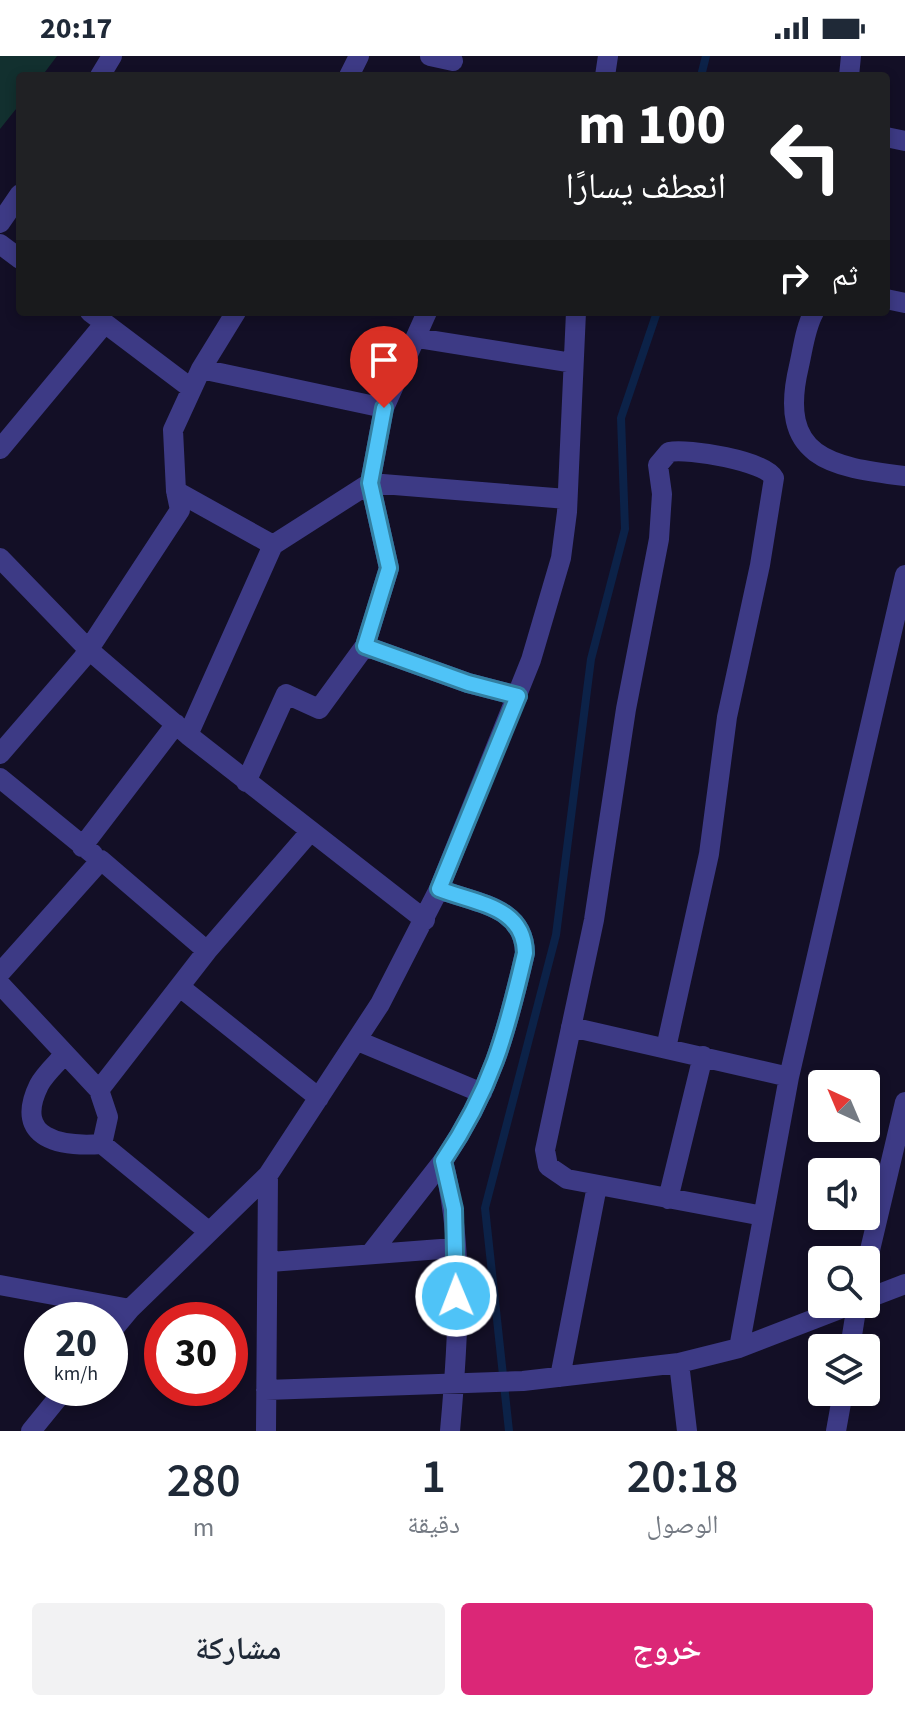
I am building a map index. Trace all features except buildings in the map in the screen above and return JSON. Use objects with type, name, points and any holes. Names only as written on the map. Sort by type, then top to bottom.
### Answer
[{"type":"street","points":[[430,56],[453,64]]},
{"type":"street","points":[[0,223],[16,200]]},
{"type":"street","points":[[0,754],[89,650],[180,510],[173,430],[201,369],[234,316]]},
{"type":"street","points":[[246,782],[286,694],[319,709],[365,646],[389,568],[370,483],[384,408],[425,316]]},
{"type":"street","points":[[128,1311],[268,1175],[358,1041],[439,889],[518,696],[561,558],[576,316]]},
{"type":"street","points":[[813,316],[795,384],[797,432],[809,448],[828,461],[905,476]]},
{"type":"street","points":[[0,449],[98,318],[192,389]]},
{"type":"street","points":[[417,338],[573,363]]},
{"type":"street","points":[[201,369],[384,408]]},
{"type":"street","points":[[666,1048],[709,854],[727,717],[769,520],[774,478],[763,466],[682,450],[669,452],[658,465],[662,494],[659,539],[626,709],[594,920],[545,1150],[548,1166],[558,1174],[597,1186],[763,1216]]},
{"type":"street","points":[[82,847],[182,730],[273,545],[370,483],[567,499]]},
{"type":"street","points":[[176,491],[273,545]]},
{"type":"street","points":[[0,558],[89,650],[182,730],[425,920]]},
{"type":"street","points":[[739,1348],[789,1077],[896,654],[905,575]]},
{"type":"street","points":[[365,646],[468,683],[518,696]]},
{"type":"street","points":[[0,778],[207,951]]},
{"type":"street","points":[[99,1090],[207,951],[310,832]]},
{"type":"street","points":[[0,973],[101,860]]},
{"type":"street","points":[[371,1253],[443,1161],[497,1065],[525,953],[524,934],[517,921],[439,889]]},
{"type":"street","points":[[0,984],[99,1090],[108,1117],[102,1144]]},
{"type":"street","points":[[180,987],[319,1098]]},
{"type":"street","points":[[571,1027],[789,1077]]},
{"type":"street","points":[[358,1041],[482,1093]]},
{"type":"street","points":[[64,1055],[39,1085],[33,1112],[38,1130],[48,1140],[69,1146],[102,1144],[208,1231]]},
{"type":"street","points":[[668,1199],[703,1056]]},
{"type":"street","points":[[871,1246],[905,1102]]},
{"type":"street","points":[[443,1161],[454,1209],[461,1382],[450,1431]]},
{"type":"street","points":[[266,1431],[270,1262],[268,1175]]},
{"type":"street","points":[[560,1377],[597,1186]]},
{"type":"street","points":[[270,1262],[454,1248]]},
{"type":"street","points":[[880,1294],[905,1284]]},
{"type":"street","points":[[0,1285],[130,1309]]},
{"type":"street","points":[[266,1390],[523,1381],[679,1363],[739,1348],[818,1318]]},
{"type":"street","points":[[679,1363],[687,1431]]},
{"type":"street","points":[[31,1431],[51,1406]]},
{"type":"street","points":[[836,1431],[840,1406]]},
{"type":"green space","points":[[0,56],[57,56],[45,72],[16,72],[16,109],[0,129]]},
{"type":"waterway","points":[[702,72],[706,56]]},
{"type":"waterway","points":[[509,1431],[485,1208],[556,935],[591,659],[625,529],[621,418],[656,316]]},
{"type":"route","points":[[384,408],[370,483],[389,568],[365,646],[468,683],[518,696],[439,889],[517,921],[524,934],[525,953],[497,1065],[472,1117],[443,1161],[454,1209],[456,1296]]}]
